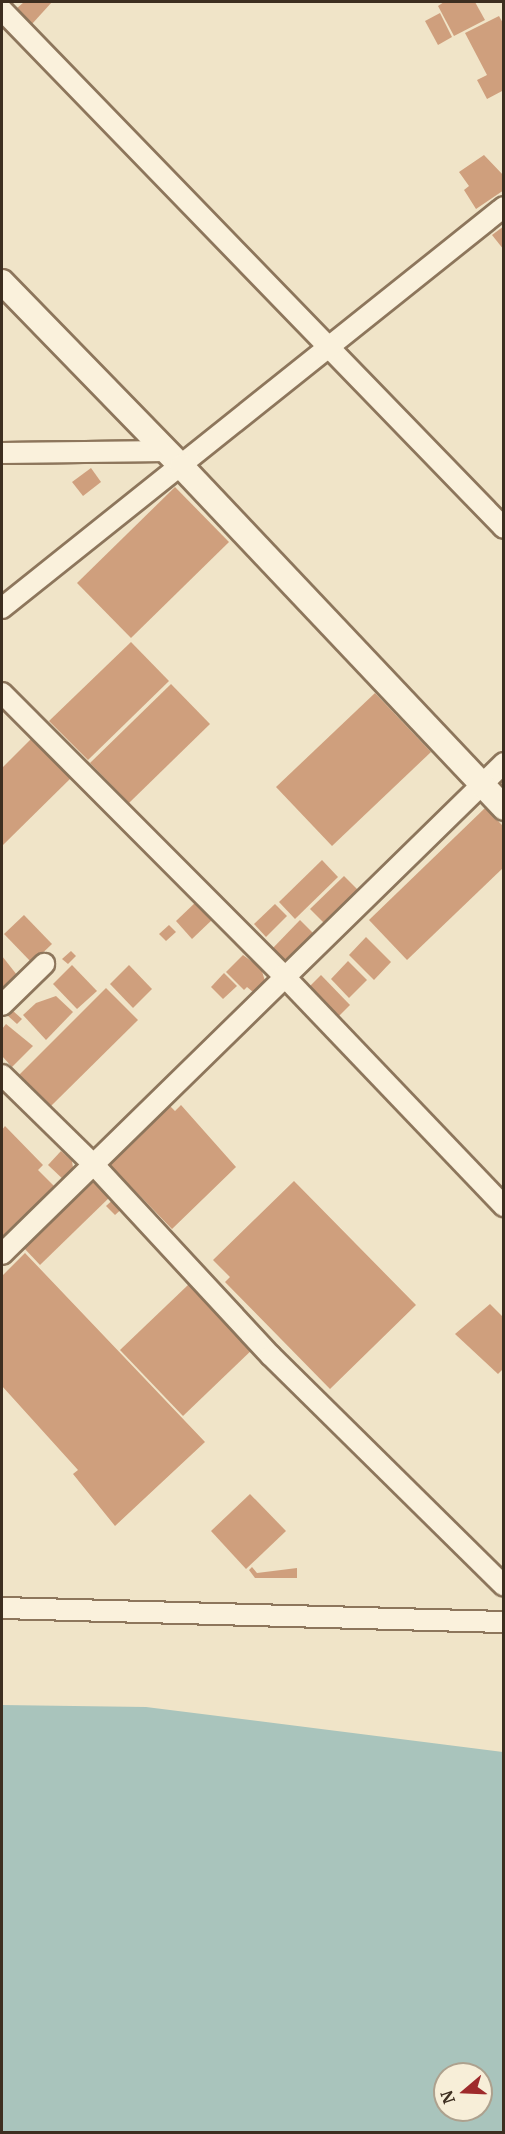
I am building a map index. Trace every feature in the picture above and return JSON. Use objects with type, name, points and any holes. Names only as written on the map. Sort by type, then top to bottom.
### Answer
[{"type":"street","points":[[2,10],[504,528]]},
{"type":"street","points":[[2,608],[175,459],[331,347],[504,207]]},
{"type":"street","points":[[2,282],[175,459],[504,808]]},
{"type":"street","points":[[2,453],[175,459]]},
{"type":"street","points":[[2,693],[283,975],[504,1206]]},
{"type":"street","points":[[2,1254],[95,1166],[283,975],[504,764]]},
{"type":"street","points":[[2,1005],[44,964]]},
{"type":"street","points":[[2,1075],[95,1166],[271,1356],[504,1586]]},
{"type":"street","points":[[2,1608],[504,1622]]},
{"type":"water","points":[[2,1705],[146,1707],[503,1752],[503,2132],[2,2132]]},
{"type":"building","points":[[24,2],[52,2],[32,24],[16,9]]},
{"type":"building","points":[[444,2],[475,2],[485,20],[454,36],[438,6]]},
{"type":"building","points":[[440,13],[452,37],[438,45],[425,21]]},
{"type":"building","points":[[499,16],[504,25],[504,90],[487,99],[477,80],[487,75],[465,33]]},
{"type":"building","points":[[484,155],[504,176],[504,190],[476,209],[464,190],[469,186],[459,172]]},
{"type":"building","points":[[504,226],[504,250],[492,235]]},
{"type":"building","points":[[91,468],[101,482],[83,496],[72,482]]},
{"type":"building","points":[[175,487],[229,542],[131,638],[77,583]]},
{"type":"building","points":[[131,642],[169,681],[88,760],[49,721]]},
{"type":"building","points":[[171,684],[210,724],[129,803],[90,763]]},
{"type":"building","points":[[375,693],[431,752],[332,846],[276,787]]},
{"type":"building","points":[[35,735],[74,775],[2,846],[2,768]]},
{"type":"building","points":[[485,808],[504,827],[504,867],[407,960],[369,920]]},
{"type":"building","points":[[322,860],[338,877],[295,919],[279,902]]},
{"type":"building","points":[[344,876],[359,891],[325,924],[310,909]]},
{"type":"building","points":[[198,900],[214,918],[192,939],[176,921]]},
{"type":"building","points":[[275,904],[287,916],[266,937],[254,924]]},
{"type":"building","points":[[24,915],[52,944],[32,963],[4,934]]},
{"type":"building","points":[[300,920],[318,938],[288,967],[271,950]]},
{"type":"building","points":[[169,925],[176,932],[166,941],[159,934]]},
{"type":"building","points":[[366,937],[391,962],[374,980],[349,955]]},
{"type":"building","points":[[71,951],[76,956],[68,964],[62,959]]},
{"type":"building","points":[[243,955],[261,968],[265,981],[253,992],[247,987],[244,990],[226,972]]},
{"type":"building","points":[[2,956],[17,975],[2,989]]},
{"type":"building","points":[[348,961],[367,980],[349,998],[331,979]]},
{"type":"building","points":[[72,965],[97,991],[77,1009],[53,984]]},
{"type":"building","points":[[129,965],[152,989],[133,1008],[110,984]]},
{"type":"building","points":[[224,973],[237,986],[223,999],[211,987]]},
{"type":"building","points":[[321,975],[350,1005],[334,1021],[304,992]]},
{"type":"building","points":[[106,988],[138,1020],[51,1106],[19,1075]]},
{"type":"building","points":[[56,996],[73,1012],[46,1040],[23,1015],[36,1003]]},
{"type":"building","points":[[12,1010],[22,1019],[17,1024],[7,1015]]},
{"type":"building","points":[[6,1024],[33,1046],[12,1067],[2,1056],[2,1029]]},
{"type":"building","points":[[181,1105],[236,1167],[172,1229],[110,1165],[170,1106],[175,1111]]},
{"type":"building","points":[[5,1126],[43,1165],[38,1170],[59,1191],[2,1246],[2,1130]]},
{"type":"building","points":[[61,1151],[72,1161],[74,1174],[66,1182],[48,1165]]},
{"type":"building","points":[[97,1177],[113,1194],[40,1265],[24,1248]]},
{"type":"building","points":[[294,1181],[416,1305],[330,1389],[225,1282],[230,1277],[213,1260]]},
{"type":"building","points":[[117,1196],[126,1205],[115,1215],[106,1206]]},
{"type":"building","points":[[25,1253],[205,1442],[115,1526],[73,1474],[78,1470],[2,1386],[2,1276]]},
{"type":"building","points":[[200,1283],[258,1344],[183,1416],[120,1350],[188,1285]]},
{"type":"building","points":[[490,1304],[504,1318],[504,1368],[498,1374],[455,1334]]},
{"type":"building","points":[[250,1494],[286,1531],[246,1569],[211,1531]]},
{"type":"building","points":[[252,1567],[257,1573],[297,1568],[297,1578],[255,1578],[249,1570]]}]
